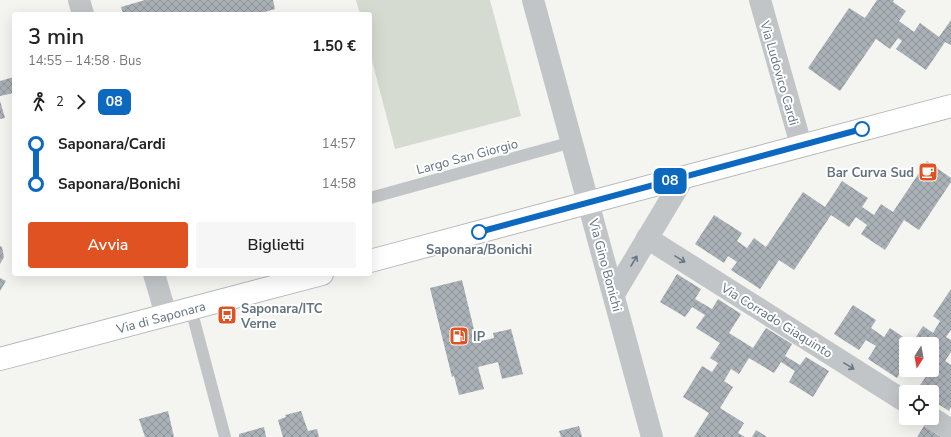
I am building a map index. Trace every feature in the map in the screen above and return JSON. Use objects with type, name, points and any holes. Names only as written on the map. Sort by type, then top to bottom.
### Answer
[{"type":"street","points":[[79,0],[82,12]]},
{"type":"street","name":"Via Gino Bonichi","points":[[533,0],[652,437]]},
{"type":"street","name":"Via Ludovico Cardi","points":[[760,0],[800,145]]},
{"type":"street","points":[[372,260],[800,145],[951,106]]},
{"type":"street","points":[[614,294],[684,177]]},
{"type":"street","name":"Via Corrado Giaquinto","points":[[647,238],[899,398]]},
{"type":"street","points":[[155,276],[166,315]]},
{"type":"street","name":"Via di Saponara","points":[[0,359],[315,276]]},
{"type":"street","points":[[939,422],[951,430]]},
{"type":"lane","name":"Largo San Giorgio","points":[[372,197],[572,142]]},
{"type":"lane","points":[[192,309],[225,437]]},
{"type":"shaded area","points":[[356,0],[490,0],[521,116],[395,149],[372,61],[372,12],[359,12]]},
{"type":"building","points":[[145,0],[273,0],[275,9],[265,12],[122,12],[121,7]]},
{"type":"building","points":[[877,0],[894,0],[893,2],[906,11],[899,21],[914,32],[920,23],[939,37],[951,20],[951,45],[945,42],[926,70],[896,49],[902,41],[898,38],[890,49],[876,39],[840,91],[808,68],[849,8],[865,18]]},
{"type":"building","points":[[12,78],[12,93],[0,96],[0,81]]},
{"type":"building","points":[[0,101],[5,118],[0,119]]},
{"type":"building","points":[[927,161],[951,178],[951,182],[919,230],[904,220],[885,250],[861,234],[867,225],[856,217],[849,227],[831,215],[794,270],[779,260],[760,289],[731,270],[737,262],[728,256],[724,263],[695,244],[714,215],[742,233],[737,241],[747,248],[754,238],[766,247],[803,192],[825,207],[842,181],[868,198],[862,207],[874,215],[881,204],[893,212]]},
{"type":"building","points":[[0,246],[2,247],[4,257],[0,264]]},
{"type":"building","points":[[677,274],[701,289],[695,299],[712,309],[718,299],[741,314],[729,333],[753,348],[766,328],[792,344],[785,356],[800,365],[806,357],[829,371],[813,397],[789,382],[795,371],[781,362],[774,373],[749,358],[739,374],[731,369],[724,381],[733,387],[720,408],[744,423],[738,433],[745,437],[694,437],[709,413],[683,397],[702,366],[712,372],[718,363],[710,358],[720,343],[696,328],[705,315],[692,307],[685,317],[660,302]]},
{"type":"building","points":[[0,278],[6,281],[0,291]]},
{"type":"building","name":"IP","points":[[462,280],[477,342],[494,338],[493,333],[511,329],[523,374],[502,379],[498,362],[478,367],[484,389],[459,395],[454,376],[452,377],[430,288]]},
{"type":"building","points":[[951,289],[951,330],[946,337],[951,340],[951,352],[945,361],[951,365],[951,407],[949,411],[939,405],[939,385],[920,385],[925,377],[939,377],[939,337],[916,337],[923,326],[933,333],[940,321],[933,316]]},
{"type":"building","points":[[853,305],[876,320],[871,328],[884,337],[890,328],[903,337],[899,337],[899,375],[897,378],[868,359],[876,346],[866,340],[859,350],[834,334]]},
{"type":"building","points":[[168,411],[174,437],[145,437],[139,419]]},
{"type":"building","points":[[301,411],[308,431],[317,429],[319,437],[283,437],[278,420],[286,417],[285,415]]},
{"type":"building","points":[[579,426],[582,437],[561,437],[559,431]]},
{"type":"building","points":[[924,426],[941,437],[917,437]]},
{"type":"building","points":[[264,427],[266,437],[239,437],[239,434]]},
{"type":"building","points":[[756,430],[767,437],[752,437]]},
{"type":"bus line","name":"08","points":[[479,232],[862,129]]},
{"type":"place","name":"Bar Curva Sud","points":[[928,172]]},
{"type":"place","name":"Saponara/Bonichi","points":[[479,232]]},
{"type":"place","name":"Saponara/ITC Verne","points":[[227,315]]},
{"type":"place","name":"IP","points":[[459,336]]}]
